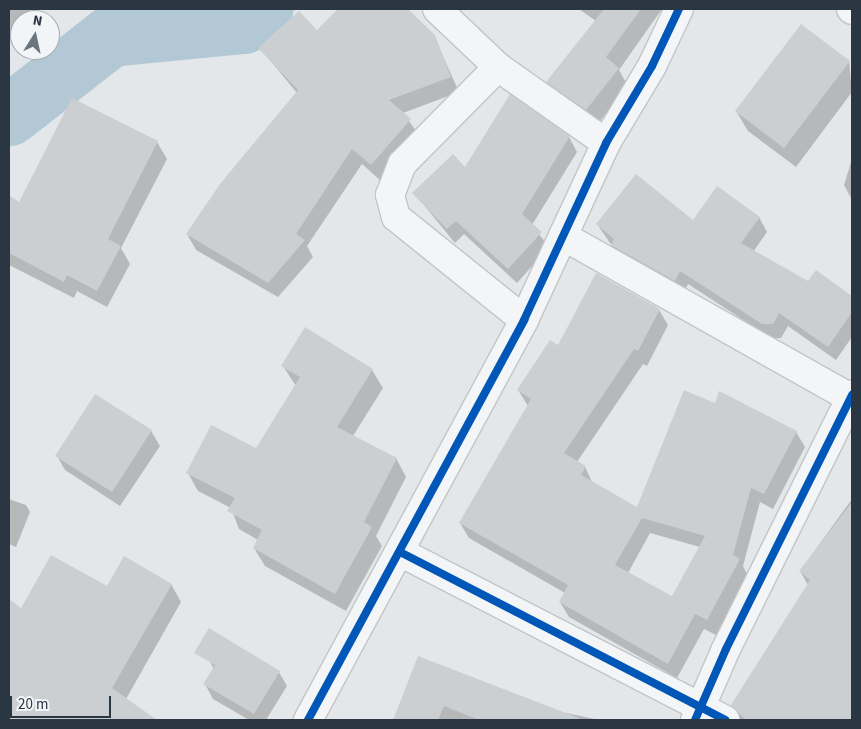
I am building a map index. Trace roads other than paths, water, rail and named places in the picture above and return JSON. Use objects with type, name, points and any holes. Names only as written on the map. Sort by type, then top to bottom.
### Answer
[{"type":"street","points":[[437,9],[498,67],[606,143]]},
{"type":"street","points":[[308,720],[524,320],[606,143],[652,66],[679,9]]},
{"type":"street","points":[[498,67],[402,164],[390,195],[396,216],[524,320]]},
{"type":"street","points":[[563,236],[852,398],[698,714]]},
{"type":"street","points":[[400,552],[698,714],[724,720]]},
{"type":"waterway","points":[[9,115],[110,36],[243,23],[262,9]]}]
